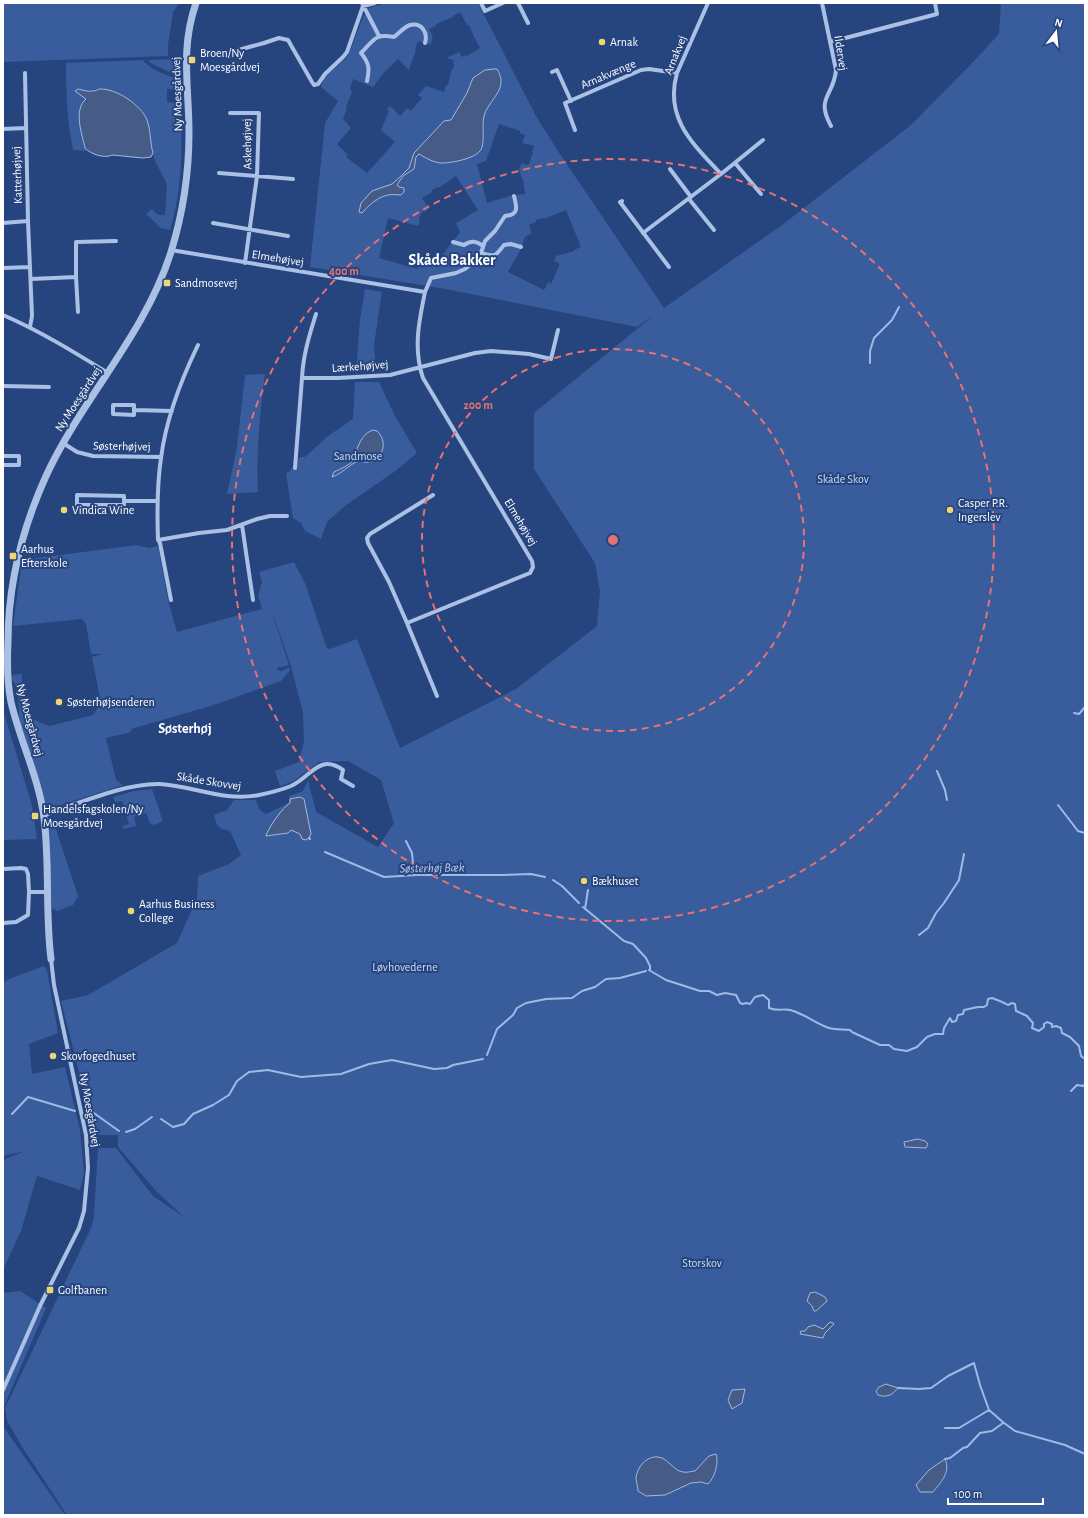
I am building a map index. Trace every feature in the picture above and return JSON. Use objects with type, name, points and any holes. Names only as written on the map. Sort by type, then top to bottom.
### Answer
[{"type":"street","name":"Ny Moesgårdvej","points":[[3,1390],[40,1306],[79,1228],[84,1211],[88,1168],[86,1135],[54,985],[48,939],[49,892],[44,815],[30,761],[12,703],[7,672],[10,596],[25,528],[46,476],[63,443],[144,315],[164,273],[180,220],[189,159],[185,60],[188,34],[196,3]]},
{"type":"street","points":[[363,4],[375,3]]},
{"type":"street","points":[[481,3],[485,11],[503,3]]},
{"type":"street","points":[[518,3],[528,23]]},
{"type":"street","name":"Arnakvej","points":[[708,3],[677,73],[672,95],[675,109],[686,134],[694,145],[721,174]]},
{"type":"street","name":"Ildervej","points":[[822,3],[836,70],[835,78],[826,98],[824,108],[825,115],[831,126]]},
{"type":"street","points":[[830,42],[937,14],[935,3]]},
{"type":"street","points":[[363,4],[379,36]]},
{"type":"street","points":[[208,54],[231,52],[279,38],[288,40],[314,85],[318,84],[325,74],[347,52],[363,4]]},
{"type":"street","points":[[367,81],[369,67],[368,62],[361,53],[379,36],[384,35],[394,37],[406,27],[418,25],[424,29],[426,35],[425,43]]},
{"type":"street","name":"Arnakvænge","points":[[575,130],[565,103],[641,70],[649,69],[677,73]]},
{"type":"street","name":"Arnakvænge","points":[[552,72],[556,70],[571,101]]},
{"type":"street","name":"Katterhøjvej","points":[[25,73],[28,221],[32,316],[30,327]]},
{"type":"street","name":"Askehøjvej","points":[[230,113],[259,113],[257,176],[245,263]]},
{"type":"street","name":"Katterhøjvej","points":[[3,129],[26,128]]},
{"type":"street","points":[[643,233],[721,174],[762,140]]},
{"type":"street","points":[[735,163],[761,194]]},
{"type":"street","points":[[670,169],[714,230]]},
{"type":"street","name":"Askehøjvej","points":[[219,173],[294,179]]},
{"type":"street","points":[[425,292],[431,278],[456,273],[465,269],[481,253],[485,241],[505,216],[511,216],[516,212],[517,207],[514,196]]},
{"type":"street","points":[[622,200],[620,202],[669,267]]},
{"type":"street","name":"Katterhøjvej","points":[[3,223],[28,221]]},
{"type":"street","points":[[212,223],[288,236]]},
{"type":"street","points":[[78,312],[76,242],[116,241]]},
{"type":"street","points":[[453,242],[464,245],[471,241],[477,242],[483,246]]},
{"type":"street","points":[[481,253],[495,255],[499,253],[504,244],[507,243],[520,247]]},
{"type":"street","name":"Elmehøjvej","points":[[171,250],[425,292],[417,338],[419,367],[423,378],[510,522],[532,561],[533,567],[530,573],[407,623]]},
{"type":"street","points":[[3,268],[30,267]]},
{"type":"street","points":[[31,278],[76,277]]},
{"type":"street","points":[[295,468],[304,354],[316,314]]},
{"type":"street","points":[[3,315],[30,327],[72,350],[108,373]]},
{"type":"street","points":[[419,367],[475,353],[491,351],[529,354],[551,359],[558,330]]},
{"type":"street","name":"Søsterhøjvej","points":[[172,600],[160,543],[158,540],[157,501],[161,457],[172,411],[186,371],[198,346]]},
{"type":"street","name":"Lærkehøjvej","points":[[302,378],[383,376],[404,372],[419,367]]},
{"type":"street","points":[[3,386],[49,387]]},
{"type":"street","points":[[113,405],[134,406],[134,410],[134,415],[113,414],[113,405]]},
{"type":"street","points":[[134,410],[172,411]]},
{"type":"street","name":"Søsterhøjvej","points":[[63,443],[77,452],[93,456],[161,457]]},
{"type":"street","points":[[3,456],[19,456],[19,465],[3,465]]},
{"type":"street","points":[[77,495],[124,496],[124,501],[124,506],[77,505],[77,495]]},
{"type":"street","points":[[433,495],[370,534],[367,538],[368,543],[389,582],[437,696]]},
{"type":"street","points":[[124,501],[157,501]]},
{"type":"street","points":[[158,540],[227,530],[270,516],[287,516]]},
{"type":"street","points":[[242,526],[253,600]]},
{"type":"street","name":"Skåde Skovvej","points":[[44,815],[131,787],[147,785],[160,784],[184,787],[232,797],[258,795],[292,786],[314,768],[328,763],[336,765],[343,770],[341,779],[353,786]]},
{"type":"street","points":[[3,869],[26,869],[28,874],[29,892],[28,915],[16,922],[3,923]]},
{"type":"street","points":[[29,892],[49,892]]},
{"type":"green space","points":[[3,3],[179,3],[173,12],[168,45],[168,56],[3,62]]},
{"type":"green space","points":[[386,3],[478,3],[536,116],[664,308],[782,225],[911,125],[999,34],[1001,3],[1085,3],[1085,1515],[67,1515],[24,1450],[7,1421],[5,1408],[92,1226],[94,1216],[98,1148],[116,1148],[153,1196],[184,1217],[157,1192],[118,1147],[118,1135],[95,1135],[61,1001],[88,995],[177,943],[197,898],[198,876],[229,864],[241,855],[230,831],[222,829],[218,826],[214,815],[227,810],[234,800],[256,800],[260,810],[266,814],[289,803],[289,796],[303,791],[308,780],[316,812],[378,847],[394,823],[381,780],[348,761],[319,762],[294,781],[280,786],[275,771],[299,762],[304,741],[303,713],[291,666],[270,606],[289,665],[278,667],[277,670],[282,671],[289,667],[290,670],[281,681],[214,705],[131,729],[131,732],[106,738],[116,780],[123,785],[55,807],[49,808],[44,805],[19,719],[18,698],[16,687],[12,679],[13,675],[22,674],[22,682],[29,718],[50,726],[93,715],[101,703],[92,657],[103,654],[91,654],[86,624],[82,619],[13,626],[22,560],[137,545],[149,548],[158,546],[168,600],[177,632],[262,609],[258,596],[262,582],[259,572],[294,562],[305,583],[327,648],[330,649],[357,639],[400,748],[516,689],[597,626],[600,591],[595,563],[534,469],[534,413],[653,316],[637,327],[440,288],[310,267],[325,123],[338,101],[321,87],[324,78],[349,54],[363,17],[369,8]],"holes":[[[460,12],[467,25],[469,25],[480,48],[467,56],[462,57],[459,52],[446,58],[454,60],[454,64],[448,85],[446,85],[444,92],[426,86],[418,95],[422,98],[411,111],[407,108],[400,116],[389,106],[387,110],[389,111],[381,130],[395,142],[367,173],[346,157],[348,155],[337,144],[351,128],[343,119],[352,92],[350,89],[353,79],[373,87],[386,70],[398,59],[409,70],[418,41],[430,45],[433,37],[429,29]],[[499,124],[520,131],[520,133],[525,135],[522,143],[534,146],[529,164],[526,165],[522,163],[519,169],[523,179],[525,194],[513,195],[487,203],[477,164],[486,161]],[[456,176],[478,210],[456,223],[460,232],[435,265],[428,260],[420,259],[417,269],[379,258],[388,218],[418,226],[420,222],[419,217],[423,211],[425,212],[429,208],[422,198],[432,192],[432,190],[438,187],[439,188]],[[566,210],[581,247],[574,251],[556,256],[554,261],[560,264],[551,284],[548,282],[544,290],[508,272],[521,249],[525,237],[532,233],[529,225],[536,222],[536,220],[543,219]]]},
{"type":"green space","points":[[143,60],[160,72],[180,79],[181,89],[167,89],[167,102],[181,103],[181,167],[177,199],[170,230],[161,228],[146,214],[152,209],[158,215],[165,215],[167,184],[155,161],[147,120],[143,112],[135,105],[99,89],[89,91],[78,89],[80,95],[87,99],[79,116],[85,148],[87,151],[73,150],[69,128],[66,63]]},
{"type":"green space","points":[[149,60],[179,60],[180,76],[177,76],[149,62]]},
{"type":"green space","points":[[365,289],[382,292],[374,345],[376,371],[356,372],[360,319]]},
{"type":"green space","points":[[265,374],[259,433],[258,492],[227,494],[237,447],[245,375]]},
{"type":"green space","name":"Sandmose","points":[[355,382],[379,382],[395,416],[417,453],[394,472],[346,505],[327,522],[321,539],[305,531],[301,523],[293,518],[286,473],[289,472],[300,457],[305,457],[328,436],[353,419]]},
{"type":"green space","points":[[3,710],[32,805],[37,839],[3,840]]},
{"type":"green space","points":[[152,789],[163,821],[154,825],[150,823],[146,813],[134,816],[136,826],[123,829],[123,826],[129,824],[122,801],[115,802],[113,797],[134,791]]},
{"type":"green space","points":[[50,820],[53,820],[78,896],[73,905],[57,911],[52,908],[48,823]]},
{"type":"green space","points":[[44,966],[47,970],[58,1033],[29,1044],[32,1074],[65,1067],[80,1130],[84,1173],[80,1190],[37,1176],[21,1231],[3,1270],[3,1160],[25,1151],[3,1156],[3,983],[9,979]]},
{"type":"green space","points":[[20,1291],[46,1308],[3,1409],[3,1293]]},
{"type":"green space","points":[[3,1426],[65,1515],[3,1515]]},
{"type":"shaded area","points":[[497,69],[501,82],[498,92],[485,113],[483,121],[483,143],[480,151],[465,159],[442,163],[427,159],[419,154],[416,157],[414,169],[403,176],[397,185],[404,188],[404,192],[401,195],[384,196],[374,202],[362,213],[359,212],[361,203],[372,191],[392,184],[400,177],[409,168],[414,153],[444,121],[451,120],[467,93],[473,78],[485,70]]},
{"type":"shaded area","points":[[78,89],[94,91],[106,89],[120,94],[134,103],[144,114],[147,120],[153,153],[151,157],[143,158],[112,155],[102,156],[87,150],[85,148],[82,136],[79,116],[82,104],[86,99],[75,91]]},
{"type":"shaded area","points":[[373,430],[377,431],[382,440],[383,449],[381,454],[368,462],[356,462],[332,477],[334,472],[351,463],[355,457],[361,440],[367,433]]},
{"type":"shaded area","points":[[300,797],[304,799],[311,834],[309,838],[306,840],[302,839],[300,834],[291,830],[288,833],[266,836],[276,818],[290,803],[290,799]]},
{"type":"shaded area","points":[[918,1139],[925,1141],[928,1144],[926,1148],[905,1147],[904,1142]]},
{"type":"shaded area","points":[[815,1292],[825,1297],[827,1301],[816,1311],[814,1311],[812,1306],[807,1301],[810,1293]]},
{"type":"shaded area","points":[[830,1322],[834,1324],[825,1333],[823,1338],[800,1334],[801,1331],[805,1331],[808,1327],[814,1325],[823,1329]]},
{"type":"shaded area","points":[[886,1384],[898,1388],[889,1395],[878,1395],[876,1391],[879,1387]]},
{"type":"shaded area","points":[[745,1389],[742,1403],[732,1409],[728,1400],[732,1390]]},
{"type":"shaded area","points":[[716,1454],[716,1470],[713,1478],[708,1484],[701,1482],[691,1483],[665,1495],[646,1496],[638,1491],[636,1480],[637,1473],[641,1465],[648,1459],[653,1457],[662,1458],[677,1470],[686,1472],[695,1471],[709,1456]]},
{"type":"shaded area","points":[[945,1459],[947,1464],[946,1473],[933,1492],[920,1492],[916,1485],[929,1470]]},
{"type":"waterway","points":[[870,363],[870,351],[874,338],[892,320],[899,307]]},
{"type":"waterway","points":[[1074,713],[1079,714],[1085,707]]},
{"type":"waterway","points":[[937,771],[945,790],[947,800]]},
{"type":"waterway","points":[[1058,805],[1078,831],[1085,833]]},
{"type":"waterway","points":[[406,841],[412,853],[414,875]]},
{"type":"waterway","name":"Søsterhøj Bæk","points":[[325,852],[384,877],[417,875],[531,874],[545,877]]},
{"type":"waterway","points":[[919,935],[928,928],[936,913],[959,880],[964,854]]},
{"type":"waterway","name":"Søsterhøj Bæk","points":[[553,880],[562,886],[579,903]]},
{"type":"waterway","points":[[585,909],[588,890]]},
{"type":"waterway","name":"Søsterhøj Bæk","points":[[583,907],[624,941],[633,944],[646,958],[650,966],[650,970]]},
{"type":"waterway","name":"Søsterhøj Bæk","points":[[649,970],[666,980],[700,991],[709,991],[717,995],[725,993],[736,995],[740,1003],[743,1004],[750,1004],[755,997],[763,995],[769,1000],[769,1008],[776,1010],[790,1010],[829,1028],[850,1030],[880,1045],[889,1045],[894,1049],[907,1051],[917,1047],[927,1037],[935,1034],[943,1034],[944,1028],[950,1018],[952,1022],[956,1021],[958,1015],[963,1014],[964,1010],[984,1007],[987,1005],[988,999],[992,998],[1008,1005],[1012,1003],[1015,1004],[1016,1011],[1027,1016],[1033,1023],[1032,1028],[1039,1031],[1047,1022],[1052,1024],[1052,1027],[1056,1026],[1061,1028],[1062,1033],[1070,1037],[1079,1046],[1081,1056],[1085,1059]]},
{"type":"waterway","points":[[487,1055],[497,1029],[513,1015],[517,1008],[526,1003],[546,999],[572,998],[582,991],[595,987],[606,979],[620,978],[646,971]]},
{"type":"waterway","points":[[161,1119],[173,1127],[184,1124],[193,1114],[213,1105],[229,1095],[237,1081],[249,1072],[268,1070],[301,1077],[341,1074],[369,1064],[392,1060],[434,1069],[447,1068],[453,1065],[483,1059]]},
{"type":"waterway","points":[[1071,1091],[1077,1085],[1083,1086],[1085,1084]]},
{"type":"waterway","points":[[12,1114],[28,1097],[75,1111]]},
{"type":"waterway","points":[[91,1111],[119,1131]]},
{"type":"waterway","points":[[126,1132],[135,1129],[152,1117]]},
{"type":"waterway","points":[[898,1388],[931,1388],[948,1376],[974,1363],[989,1410],[1004,1423],[1015,1431],[1065,1445],[1085,1454]]},
{"type":"waterway","points":[[945,1428],[959,1428],[989,1410]]},
{"type":"waterway","points":[[945,1459],[950,1458],[963,1448],[967,1447],[980,1433],[992,1431],[1003,1423]]},
{"type":"place","name":"Arnak","points":[[602,42]]},
{"type":"place","name":"Broen/Ny Moesgårdvej","points":[[192,60]]},
{"type":"place","name":"Sandmosevej","points":[[167,283]]},
{"type":"place","name":"Vindica Wine","points":[[64,510]]},
{"type":"place","name":"Casper P.R. Ingerslev","points":[[950,510]]},
{"type":"place","name":"Aarhus Efterskole","points":[[13,556]]},
{"type":"place","name":"Søsterhøjsenderen","points":[[59,702]]},
{"type":"place","name":"Handelsfagskolen/Ny Moesgårdvej","points":[[35,816]]},
{"type":"place","name":"Bækhuset","points":[[584,881]]},
{"type":"place","name":"Aarhus Business College","points":[[131,911]]},
{"type":"place","name":"Skovfogedhuset","points":[[53,1056]]},
{"type":"place","name":"Golfbanen","points":[[50,1290]]},
{"type":"district","name":"Skåde Bakker","points":[[452,259]]},
{"type":"district","name":"Søsterhøj","points":[[185,728]]},
{"type":"park label","name":"Skåde Skov","points":[[843,479]]},
{"type":"park label","name":"Løvhovederne","points":[[405,967]]},
{"type":"park label","name":"Storskov","points":[[702,1263]]}]
